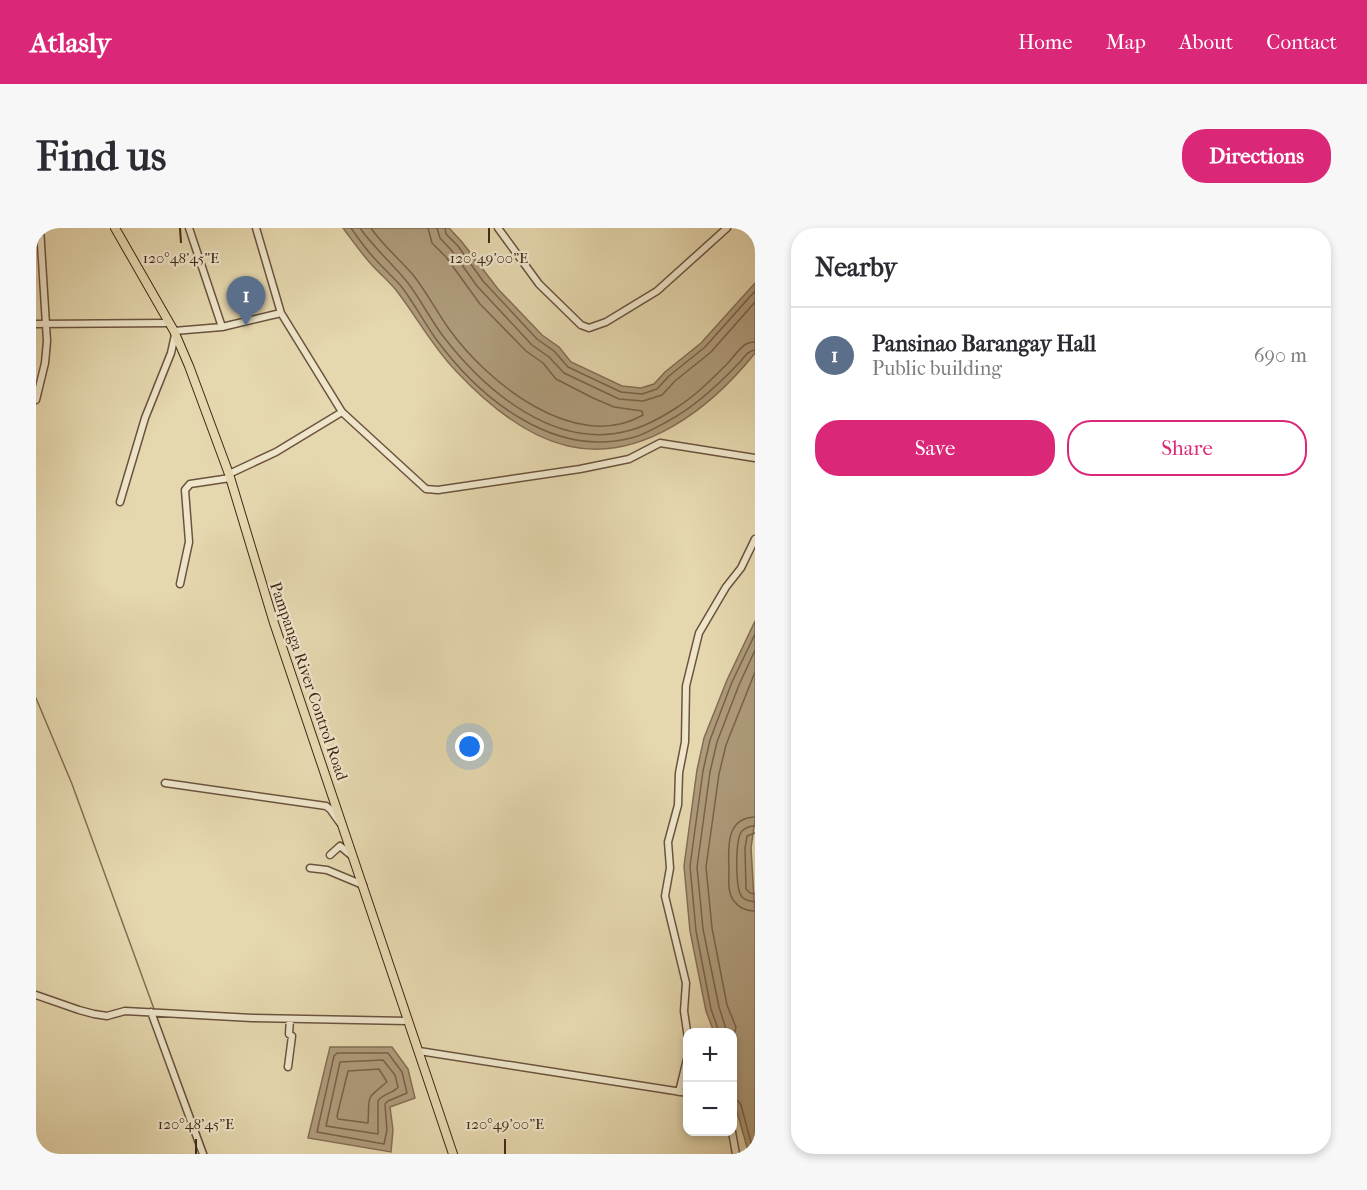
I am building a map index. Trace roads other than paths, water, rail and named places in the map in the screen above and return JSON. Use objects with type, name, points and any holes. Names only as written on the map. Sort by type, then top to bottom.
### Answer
[{"type":"main road","name":"Pampanga River Control Road","points":[[115,228],[173,330],[189,366],[229,476],[274,623],[453,1154]]},
{"type":"street","points":[[36,400],[39,371],[47,341],[40,228]]},
{"type":"street","points":[[189,228],[222,327]]},
{"type":"street","points":[[256,228],[281,313],[342,412],[420,485],[433,490],[570,470],[629,459],[660,443],[755,458]]},
{"type":"street","points":[[498,228],[539,284],[581,325],[589,328],[606,322],[657,291],[727,228]]},
{"type":"street","points":[[36,324],[173,330],[222,327],[281,313]]},
{"type":"street","points":[[120,502],[145,418],[171,353],[173,330]]},
{"type":"street","points":[[180,584],[189,542],[185,490],[190,484],[229,476],[294,442],[342,412]]},
{"type":"street","points":[[686,1028],[684,1011],[686,983],[665,896],[670,868],[668,842],[678,805],[679,773],[685,741],[686,686],[699,633],[726,587],[741,568],[755,539]]},
{"type":"street","points":[[165,783],[326,806],[347,834]]},
{"type":"street","points":[[330,855],[340,846],[355,858]]},
{"type":"street","points":[[310,868],[327,870],[363,885]]},
{"type":"street","points":[[36,995],[79,1010],[107,1016],[121,1012],[151,1012],[290,1019],[408,1021]]},
{"type":"street","points":[[151,1012],[203,1154]]},
{"type":"street","points":[[288,1066],[292,1036],[289,1034],[290,1019]]},
{"type":"street","points":[[419,1051],[683,1092]]},
{"type":"street","points":[[679,1092],[683,1074]]},
{"type":"street","points":[[733,1136],[736,1154]]},
{"type":"water","points":[[343,228],[449,228],[498,289],[542,335],[559,347],[571,362],[622,386],[641,388],[654,384],[665,372],[701,343],[755,283],[755,353],[718,393],[673,426],[648,438],[622,446],[596,449],[568,446],[537,435],[507,417],[468,383],[439,352],[396,290],[367,260]]},
{"type":"water","points":[[755,621],[755,820],[751,848],[755,916],[755,1154],[749,1154],[737,1112],[737,1028],[712,1028],[706,1011],[690,931],[684,866],[697,770],[704,738],[727,680]]},
{"type":"water","points":[[330,1047],[392,1047],[408,1069],[415,1098],[390,1107],[393,1130],[391,1152],[308,1138]]},
{"type":"waterway","points":[[36,698],[72,784],[154,1009]]},
{"type":"waterway","points":[[156,1016],[207,1154]]},
{"type":"place","name":"Pansinao Barangay Hall","points":[[246,326]]}]
